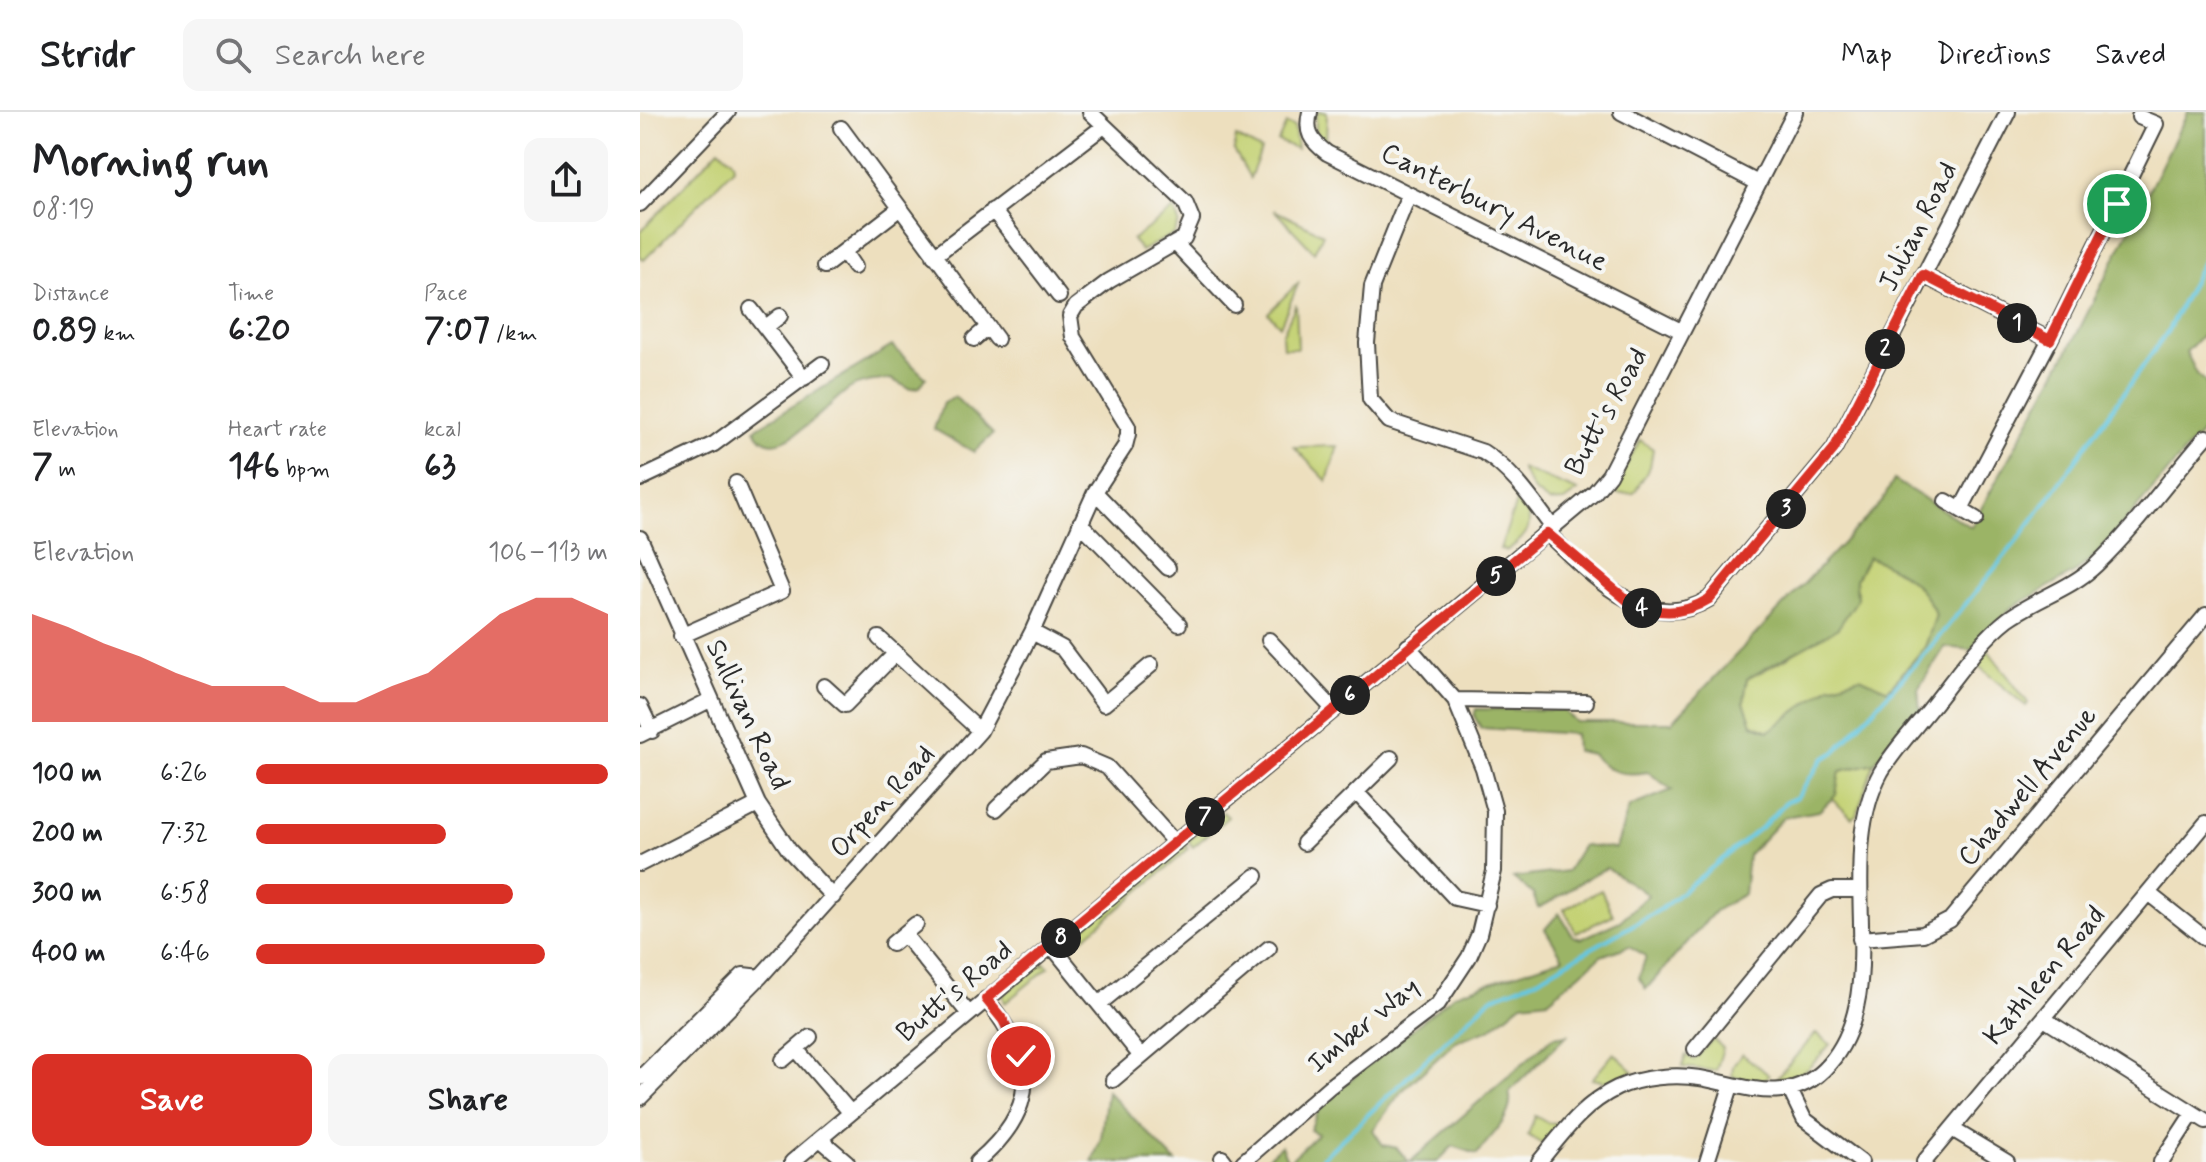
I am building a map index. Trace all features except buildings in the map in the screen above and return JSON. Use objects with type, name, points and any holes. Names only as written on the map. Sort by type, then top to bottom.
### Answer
[{"type":"street","points":[[640,204],[728,112]]},
{"type":"street","points":[[1090,112],[1185,202],[1192,226],[1176,244],[1234,305]]},
{"type":"street","name":"Canterbury Avenue","points":[[1310,112],[1307,124],[1313,143],[1681,331]]},
{"type":"street","points":[[1621,112],[1758,183]]},
{"type":"street","name":"Butt's Road","points":[[792,1162],[1594,493],[1609,475],[1795,112]]},
{"type":"street","name":"Julian Road","points":[[1409,194],[1372,286],[1367,343],[1370,399],[1389,421],[1483,452],[1497,461],[1511,473],[1550,530],[1628,601],[1644,609],[1686,610],[1709,599],[1834,449],[2008,112]]},
{"type":"street","points":[[1961,509],[2162,126],[2139,117]]},
{"type":"street","points":[[934,256],[1104,126]]},
{"type":"street","points":[[841,128],[993,333],[974,339]]},
{"type":"street","points":[[825,266],[899,209]]},
{"type":"street","points":[[993,210],[1059,296]]},
{"type":"street","name":"Orpen Road","points":[[640,1098],[760,977],[980,731],[1032,632],[1095,492],[1125,446],[1128,427],[1073,337],[1070,316],[1076,306],[1109,281],[1176,244]]},
{"type":"street","points":[[844,252],[854,267]]},
{"type":"street","points":[[1923,275],[2050,340]]},
{"type":"street","points":[[751,309],[804,378]]},
{"type":"street","points":[[766,327],[780,316]]},
{"type":"street","points":[[640,479],[714,444],[822,364]]},
{"type":"street","points":[[1539,1162],[1584,1110],[1625,1084],[1683,1077],[1765,1092],[1790,1090],[1823,1070],[1839,1048],[1860,990],[1858,890],[1863,828],[1877,782],[1888,763],[1990,635],[2021,610],[2096,565],[2206,437]]},
{"type":"street","points":[[681,636],[782,591],[736,483]]},
{"type":"street","points":[[1095,492],[1168,568]]},
{"type":"street","points":[[1946,501],[1976,519]]},
{"type":"street","points":[[1080,523],[1170,622]]},
{"type":"street","name":"Sullivan Road","points":[[641,543],[758,804],[789,850],[833,897]]},
{"type":"street","name":"Chadwell Avenue","points":[[1860,939],[1923,934],[1953,918],[2206,615]]},
{"type":"street","points":[[1032,632],[1062,648],[1098,709],[1151,665]]},
{"type":"street","points":[[879,638],[980,731]]},
{"type":"street","points":[[1269,640],[1333,709]]},
{"type":"street","name":"Imber Way","points":[[1243,1162],[1329,1087],[1438,1004],[1469,957],[1487,905],[1494,871],[1495,811],[1483,768],[1455,700],[1408,646]]},
{"type":"street","points":[[824,686],[845,705],[895,654]]},
{"type":"street","points":[[640,706],[646,733],[710,700]]},
{"type":"street","points":[[1455,700],[1586,702]]},
{"type":"street","points":[[996,809],[1046,761],[1081,756],[1107,767],[1175,843]]},
{"type":"street","points":[[1304,843],[1358,794],[1391,758]]},
{"type":"street","points":[[1358,794],[1455,898],[1487,905]]},
{"type":"street","points":[[640,864],[758,804]]},
{"type":"street","name":"Kathleen Road","points":[[1924,1162],[2206,823]]},
{"type":"street","points":[[1099,1004],[1256,876]]},
{"type":"street","points":[[1695,1049],[1821,895],[1832,890],[1858,890]]},
{"type":"street","points":[[2148,893],[2206,939]]},
{"type":"street","points":[[916,924],[898,939],[969,1014]]},
{"type":"street","points":[[1052,946],[1140,1055]]},
{"type":"street","points":[[1113,1080],[1269,948]]},
{"type":"street","points":[[640,1078],[743,975],[760,977]]},
{"type":"street","points":[[977,1162],[1008,1133],[1024,1087],[1021,1056],[1015,1040],[986,999]]},
{"type":"street","points":[[2044,1019],[2200,1117],[2161,1162]]},
{"type":"street","points":[[783,1060],[810,1037]]},
{"type":"street","points":[[796,1049],[850,1112]]},
{"type":"street","points":[[1707,1162],[1731,1086]]},
{"type":"street","points":[[1790,1090],[1804,1119],[1861,1162]]},
{"type":"street","points":[[1952,1129],[2007,1162]]},
{"type":"street","points":[[820,1139],[847,1162]]},
{"type":"green space","points":[[1317,112],[1327,112],[1326,143],[1317,133]]},
{"type":"green space","points":[[2188,112],[2206,112],[2206,331],[2186,352],[2197,374],[2206,382],[2206,427],[2098,553],[2077,571],[2011,608],[1972,650],[1945,647],[1918,689],[1920,710],[1874,763],[1840,771],[1836,795],[1819,811],[1784,817],[1748,855],[1744,894],[1715,911],[1646,989],[1639,978],[1646,956],[1629,946],[1601,956],[1549,1000],[1522,1003],[1490,1029],[1456,1041],[1401,1092],[1373,1130],[1383,1145],[1397,1148],[1409,1162],[1288,1162],[1318,1134],[1310,1130],[1321,1104],[1455,994],[1563,958],[1545,929],[1559,913],[1573,936],[1581,939],[1620,921],[1648,895],[1607,868],[1538,908],[1533,894],[1513,878],[1567,871],[1583,845],[1616,848],[1629,807],[1672,790],[1648,772],[1617,772],[1592,754],[1576,751],[1575,734],[1481,728],[1474,716],[1476,709],[1563,710],[1576,722],[1672,722],[1881,503],[1894,480],[1971,527],[2078,332]],"holes":[[[1868,557],[1909,578],[1924,594],[1936,615],[1925,647],[1888,690],[1860,677],[1830,686],[1769,731],[1752,724],[1744,702],[1747,679],[1838,628],[1857,600],[1856,579]]]},
{"type":"green space","points":[[1286,124],[1294,126],[1297,149],[1278,141]]},
{"type":"green space","points":[[1236,137],[1261,150],[1250,178],[1234,150]]},
{"type":"green space","points":[[719,149],[733,161],[734,168],[644,260],[640,256],[640,232]]},
{"type":"green space","points":[[1174,209],[1179,223],[1174,234],[1141,251],[1132,240]]},
{"type":"green space","points":[[1274,210],[1323,234],[1314,252]]},
{"type":"green space","points":[[1299,282],[1280,326],[1268,313]]},
{"type":"green space","points":[[1296,304],[1298,348],[1283,348],[1282,335]]},
{"type":"green space","points":[[892,346],[926,378],[920,387],[910,389],[891,379],[859,384],[801,430],[775,443],[764,440],[755,429]]},
{"type":"green space","points":[[955,397],[993,434],[974,452],[934,429],[943,403]]},
{"type":"green space","points":[[1640,440],[1653,449],[1650,467],[1634,493],[1612,491]]},
{"type":"green space","points":[[1338,446],[1327,481],[1294,447]]},
{"type":"green space","points":[[1521,468],[1578,491],[1564,501],[1549,502],[1534,491]]},
{"type":"green space","points":[[1518,497],[1528,513],[1528,527],[1520,540],[1506,551],[1500,549]]},
{"type":"green space","points":[[1868,557],[1909,578],[1924,594],[1936,615],[1925,647],[1888,690],[1860,677],[1830,686],[1769,731],[1752,724],[1744,702],[1747,679],[1787,658],[1857,600],[1856,579]]},
{"type":"green space","points":[[1988,650],[2028,703],[2026,706],[1976,664]]},
{"type":"green space","points":[[1874,763],[1857,814],[1852,818],[1832,799],[1840,771]]},
{"type":"green space","points":[[1223,812],[1228,817],[1193,847],[1188,841]]},
{"type":"green space","points":[[1185,844],[1188,849],[1175,861],[1074,946],[1066,948],[1069,940]]},
{"type":"green space","points":[[1601,890],[1613,915],[1576,933],[1564,909]]},
{"type":"green space","points":[[1043,962],[1049,967],[1005,1003],[1003,995],[1040,964],[1043,966]]},
{"type":"green space","points":[[1816,1033],[1830,1044],[1819,1057],[1791,1079],[1774,1081]]},
{"type":"green space","points":[[1567,1035],[1509,1092],[1506,1117],[1477,1154],[1453,1146],[1437,1162],[1410,1162],[1553,1037]]},
{"type":"green space","points":[[1713,1039],[1723,1048],[1716,1071],[1682,1067],[1686,1055],[1694,1060]]},
{"type":"green space","points":[[1614,1053],[1634,1072],[1608,1082],[1592,1079]]},
{"type":"green space","points":[[1742,1054],[1769,1075],[1764,1081],[1753,1083],[1732,1076],[1733,1066]]},
{"type":"green space","points":[[1107,1091],[1176,1162],[1092,1162],[1101,1138]]},
{"type":"green space","points":[[1535,1116],[1548,1123],[1560,1123],[1542,1144],[1528,1135]]},
{"type":"green space","points":[[1281,1146],[1288,1162],[1262,1162]]},
{"type":"waterway","points":[[1318,1162],[1491,998],[1536,980],[1661,909],[1764,825],[1786,802],[1797,797],[1823,759],[1835,752],[1929,649],[2022,535],[2166,334],[2206,256]]},
{"type":"route","points":[[1021,1056],[1003,1020],[986,999],[1547,533],[1628,601],[1657,612],[1686,610],[1699,605],[1709,599],[1834,449],[1923,275],[2050,340],[2117,204]]}]
